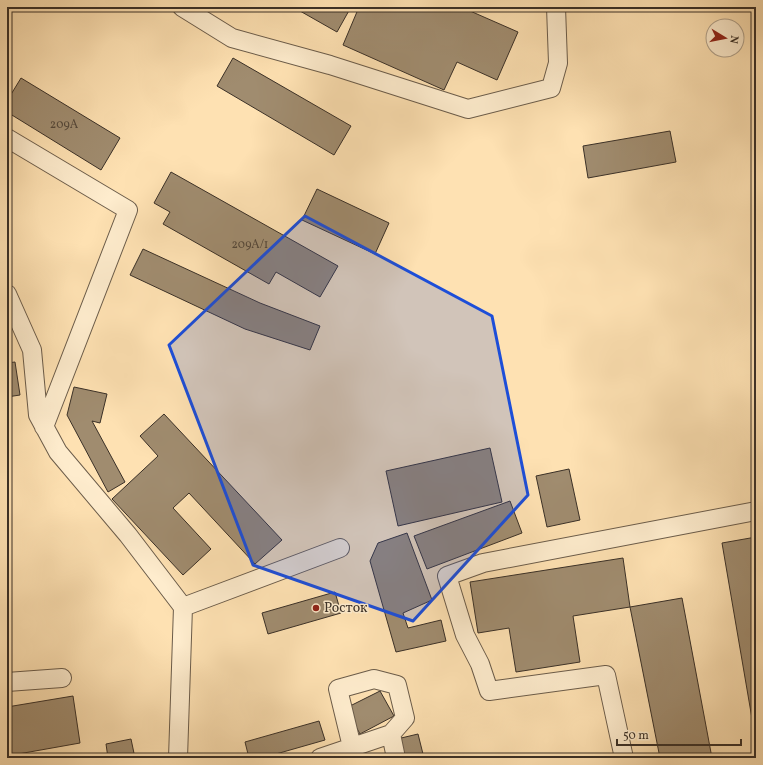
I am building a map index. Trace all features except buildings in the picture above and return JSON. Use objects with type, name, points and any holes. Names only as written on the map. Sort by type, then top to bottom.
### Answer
[{"type":"lane","points":[[182,7],[232,38],[330,66],[468,109],[551,88],[558,63],[556,7]]},
{"type":"lane","points":[[7,138],[128,210],[44,427]]},
{"type":"lane","points":[[7,294],[32,350],[38,415],[58,452],[128,535],[183,607],[178,758]]},
{"type":"lane","points":[[624,758],[606,675],[489,690],[480,664],[465,635],[447,576],[483,563],[756,511]]},
{"type":"lane","points":[[183,607],[340,548]]},
{"type":"lane","points":[[7,682],[62,678]]},
{"type":"lane","points":[[320,758],[391,734],[405,718],[396,685],[374,679],[338,689],[352,747]]},
{"type":"lane","points":[[391,734],[396,758]]},
{"type":"highlighted area","points":[[305,216],[492,316],[528,495],[413,621],[253,565],[169,345]]},
{"type":"place","name":"Росток","points":[[316,608]]}]
